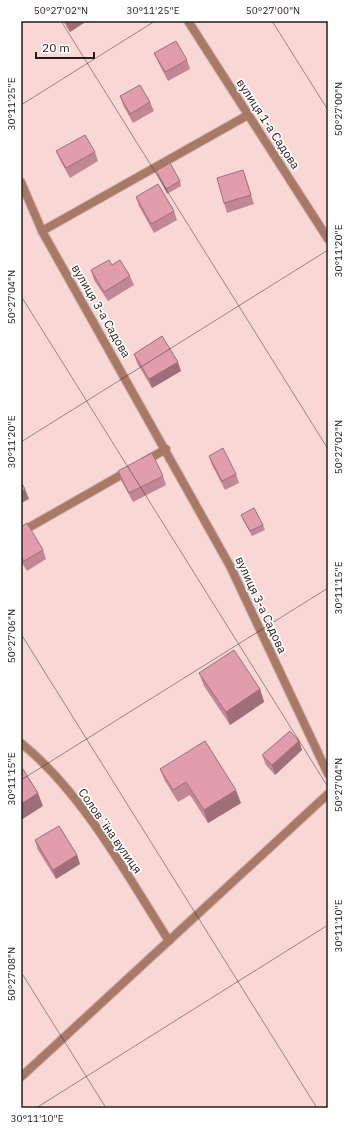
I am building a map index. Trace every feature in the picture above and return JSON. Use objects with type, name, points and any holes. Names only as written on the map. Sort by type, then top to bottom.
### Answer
[{"type":"street","name":"вулиця 1-а Садова","points":[[188,21],[328,240]]},
{"type":"street","points":[[42,231],[248,115]]},
{"type":"street","name":"вулиця 3-а Садова","points":[[21,182],[42,231],[166,449],[230,566],[328,774]]},
{"type":"street","points":[[21,532],[166,449]]},
{"type":"street","name":"Соловʼїна вулиця","points":[[21,743],[41,759],[84,812],[169,941]]},
{"type":"street","points":[[21,1076],[328,794]]},
{"type":"building","points":[[176,41],[187,60],[165,72],[154,53]]},
{"type":"building","points":[[140,85],[150,102],[130,114],[120,96]]},
{"type":"building","points":[[85,135],[95,152],[66,168],[56,151]]},
{"type":"building","points":[[170,163],[180,181],[166,189],[156,171]]},
{"type":"building","points":[[243,170],[251,195],[224,203],[217,178]]},
{"type":"building","points":[[158,184],[174,211],[151,224],[136,197]]},
{"type":"building","points":[[109,260],[112,265],[120,260],[130,276],[104,292],[91,270]]},
{"type":"building","points":[[162,336],[178,362],[149,379],[134,354]]},
{"type":"building","points":[[223,448],[236,474],[222,481],[209,456]]},
{"type":"building","points":[[152,453],[163,476],[129,493],[118,471]]},
{"type":"building","points":[[21,482],[25,489],[21,492]]},
{"type":"building","points":[[254,508],[263,525],[250,531],[241,515]]},
{"type":"building","points":[[27,523],[43,550],[24,561],[21,557],[21,527]]},
{"type":"building","points":[[234,650],[260,689],[226,712],[199,673]]},
{"type":"building","points":[[290,731],[299,741],[272,765],[262,755]]},
{"type":"building","points":[[205,741],[236,790],[204,810],[186,782],[173,790],[160,769]]},
{"type":"building","points":[[21,766],[38,793],[21,804]]},
{"type":"building","points":[[59,826],[77,855],[53,870],[35,840]]}]
